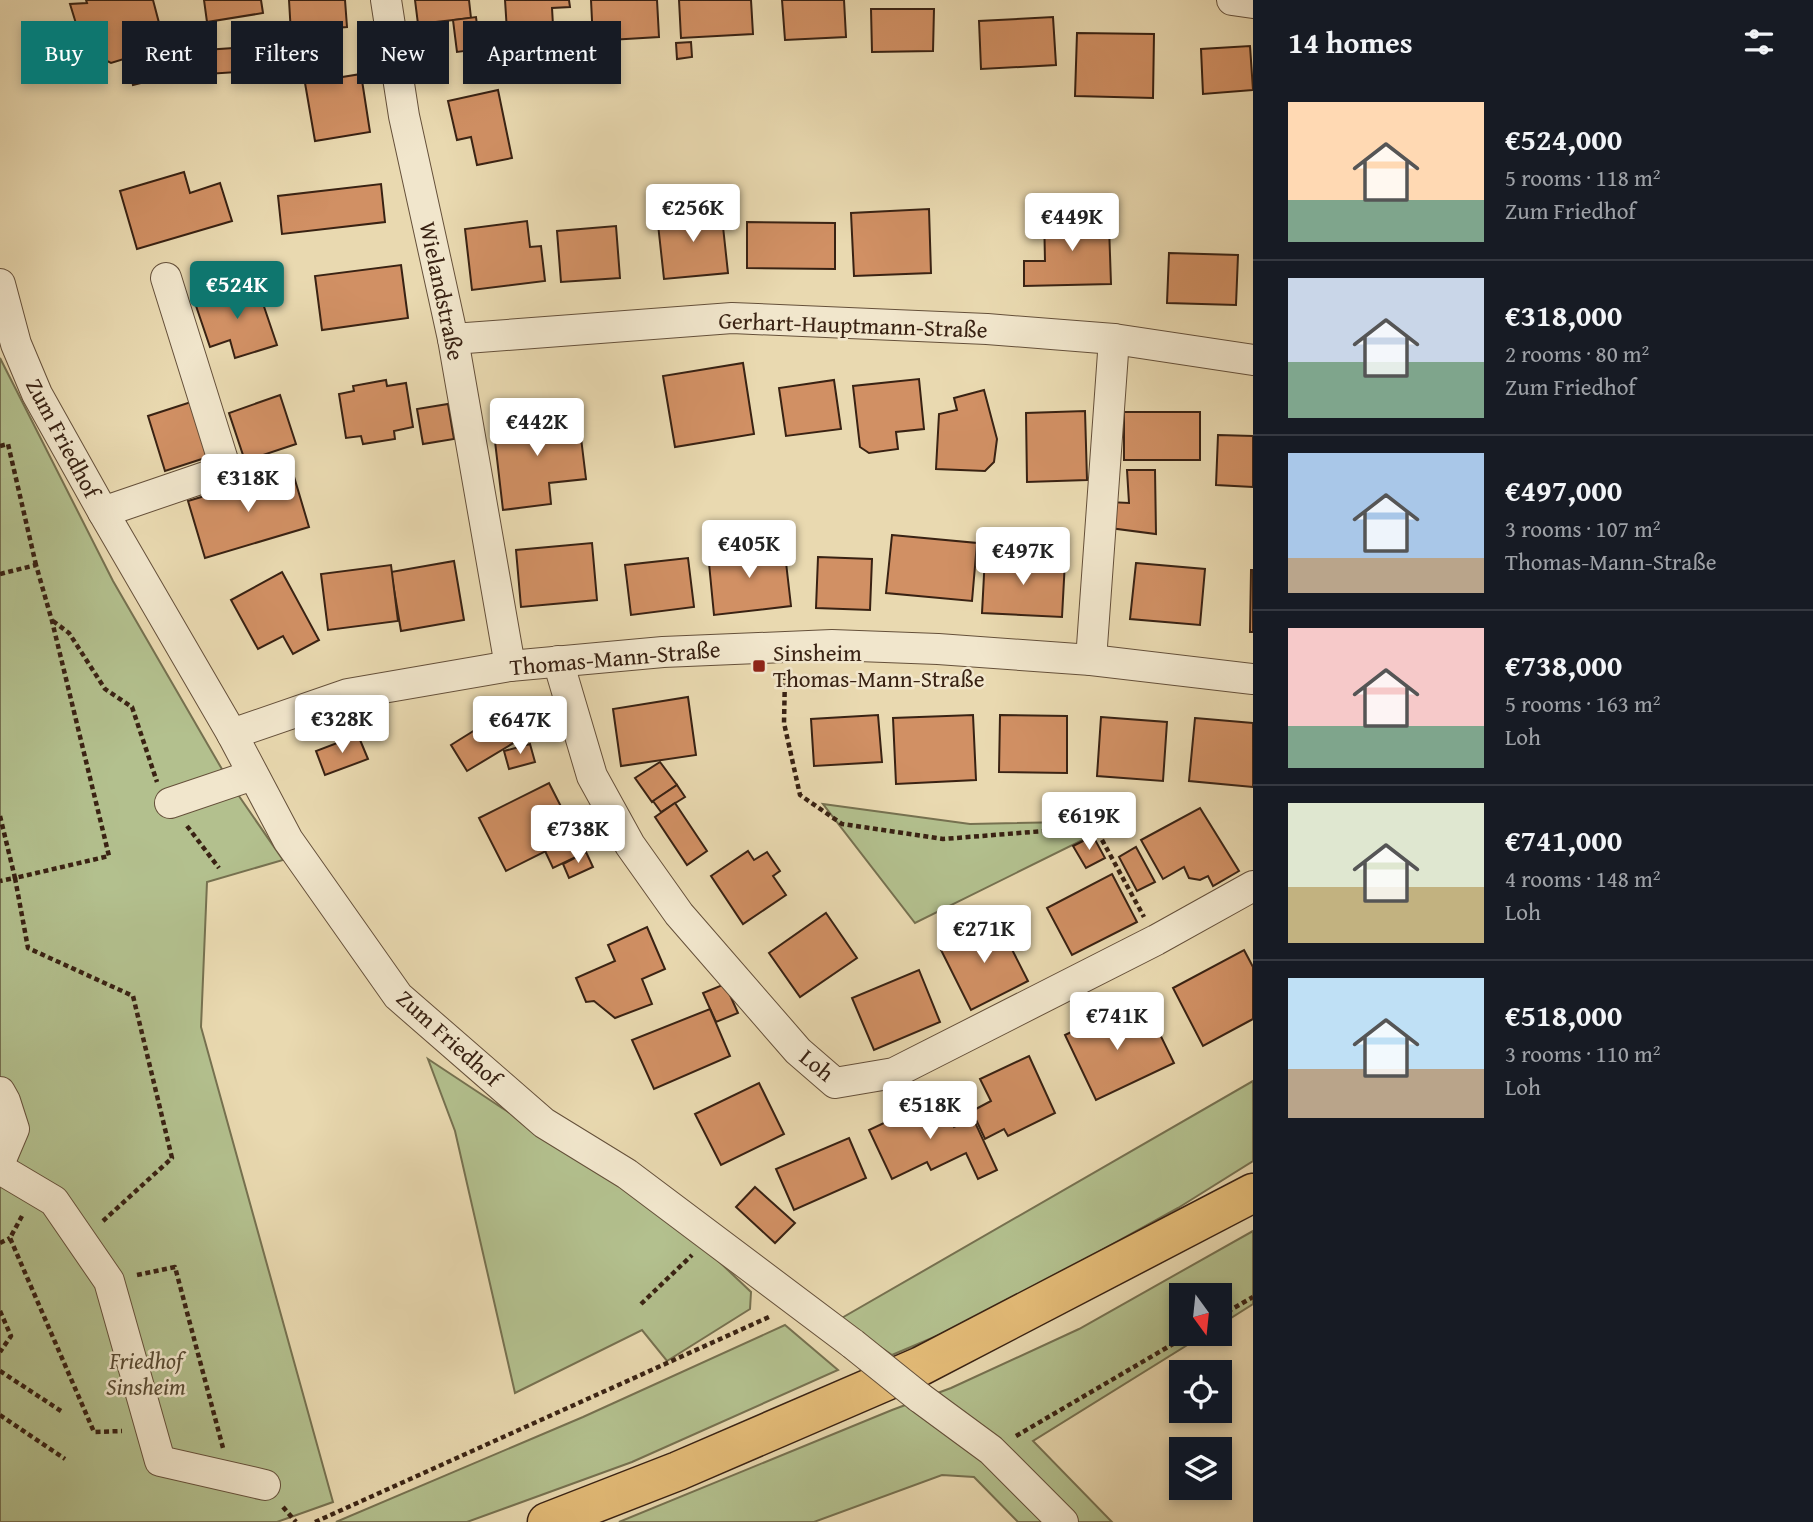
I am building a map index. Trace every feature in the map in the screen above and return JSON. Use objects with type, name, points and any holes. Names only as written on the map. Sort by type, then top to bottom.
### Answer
[{"type":"highway","points":[[547,1522],[678,1471],[921,1366],[1253,1193]]},
{"type":"street","name":"Wielandstraße","points":[[386,0],[404,116],[453,339],[510,666]]},
{"type":"street","points":[[1232,0],[1253,3]]},
{"type":"street","name":"Zum Friedhof","points":[[103,512],[226,470],[166,278]]},
{"type":"street","name":"Zum Friedhof","points":[[0,284],[8,349],[37,394],[232,734],[288,839],[398,996],[544,1124],[627,1174],[991,1450],[1063,1522]]},
{"type":"street","name":"Gerhart-Hauptmann-Straße","points":[[453,339],[732,318],[987,329],[1114,339],[1253,360]]},
{"type":"street","points":[[1091,660],[1114,339]]},
{"type":"street","name":"Thomas-Mann-Straße","points":[[232,734],[348,694],[510,666],[663,652],[786,646],[938,649],[1091,660],[1253,679]]},
{"type":"street","name":"Loh","points":[[558,660],[592,776],[630,845],[679,914],[798,1051],[835,1083],[894,1073],[1156,940],[1253,886]]},
{"type":"street","points":[[170,803],[253,775]]},
{"type":"street","points":[[0,1092],[14,1129],[0,1162]]},
{"type":"street","points":[[0,1169],[54,1201],[109,1281],[160,1461],[265,1485]]},
{"type":"path","points":[[0,446],[8,444],[109,856],[0,881]]},
{"type":"path","points":[[0,574],[36,565]]},
{"type":"path","points":[[52,621],[69,633],[105,689],[132,707],[154,778],[219,868]]},
{"type":"path","points":[[786,646],[784,723],[800,795],[842,824],[943,839],[1095,827],[1156,940]]},
{"type":"path","points":[[0,816],[28,948],[133,996],[172,1158],[81,1241]]},
{"type":"path","points":[[0,1243],[10,1238],[35,1190]]},
{"type":"path","points":[[10,1238],[94,1432],[151,1430]]},
{"type":"path","points":[[642,1304],[710,1238]]},
{"type":"path","points":[[109,1281],[175,1267],[230,1478]]},
{"type":"path","points":[[1232,1309],[1253,1297]]},
{"type":"path","points":[[315,1522],[799,1304]]},
{"type":"path","points":[[0,1311],[11,1336],[0,1352]]},
{"type":"path","points":[[991,1450],[1169,1346]]},
{"type":"path","points":[[0,1371],[61,1411]]},
{"type":"path","points":[[0,1415],[65,1459]]},
{"type":"green space","name":"Friedhof Sinsheim","points":[[0,358],[113,581],[230,783],[283,860],[207,882],[201,1027],[333,1502],[277,1522],[0,1522]]},
{"type":"green space","points":[[823,804],[970,824],[1121,821],[915,923]]},
{"type":"green space","points":[[428,1059],[629,1186],[711,1254],[751,1292],[750,1309],[667,1361],[642,1330],[515,1393],[455,1131]]},
{"type":"green space","points":[[1253,1081],[1253,1161],[1178,1208],[979,1318],[892,1355],[840,1319]]},
{"type":"green space","points":[[1253,1231],[1253,1304],[1232,1317],[1232,1283],[1169,1283],[1169,1346],[1186,1346],[1033,1441],[1112,1522],[1018,1522],[974,1477],[942,1475],[814,1522],[619,1522],[951,1388],[1079,1329]]},
{"type":"green space","points":[[785,1325],[838,1370],[632,1462],[467,1522],[336,1522],[583,1417]]},
{"type":"building","points":[[86,0],[153,0],[159,21],[122,21],[122,60],[111,63],[108,62],[108,21],[75,21],[70,4],[87,3]]},
{"type":"building","points":[[204,0],[261,0],[263,13],[207,21]]},
{"type":"building","points":[[289,0],[345,0],[347,27],[343,27],[343,21],[290,21]]},
{"type":"building","points":[[415,0],[469,0],[471,18],[418,21]]},
{"type":"building","points":[[505,0],[569,0],[570,7],[552,8],[553,21],[506,21]]},
{"type":"building","points":[[591,0],[657,0],[659,37],[621,39],[621,21],[592,21]]},
{"type":"building","points":[[679,0],[751,0],[753,34],[681,38]]},
{"type":"building","points":[[782,0],[844,0],[846,37],[785,40]]},
{"type":"building","points":[[871,9],[934,9],[933,51],[872,52]]},
{"type":"building","points":[[476,17],[476,21],[463,21],[463,51],[457,52],[453,20]]},
{"type":"building","points":[[1053,17],[1056,65],[981,69],[979,21]]},
{"type":"building","points":[[1077,33],[1154,34],[1153,98],[1075,96]]},
{"type":"building","points":[[691,42],[692,57],[677,59],[676,43]]},
{"type":"building","points":[[1250,46],[1253,90],[1203,94],[1201,49]]},
{"type":"building","points":[[231,48],[231,72],[217,73],[217,49]]},
{"type":"building","points":[[357,75],[357,84],[363,84],[370,132],[315,141],[305,84],[343,84],[343,77]]},
{"type":"building","points":[[498,90],[512,158],[477,165],[471,137],[457,140],[448,101]]},
{"type":"building","points":[[184,172],[190,193],[220,183],[232,221],[137,249],[120,191]]},
{"type":"building","points":[[381,184],[385,222],[282,234],[278,196]]},
{"type":"building","points":[[721,208],[728,273],[664,279],[657,215]]},
{"type":"building","points":[[929,209],[931,273],[854,276],[851,213]]},
{"type":"building","points":[[1090,211],[1091,227],[1109,226],[1111,284],[1024,286],[1024,261],[1045,261],[1044,213]]},
{"type":"building","points":[[527,221],[530,247],[541,246],[545,281],[472,290],[465,229]]},
{"type":"building","points":[[747,222],[835,223],[835,269],[747,268]]},
{"type":"building","points":[[616,226],[620,278],[561,282],[557,231]]},
{"type":"building","points":[[1169,253],[1238,255],[1236,305],[1167,303]]},
{"type":"building","points":[[401,265],[408,318],[322,330],[315,276]]},
{"type":"building","points":[[256,283],[277,345],[235,358],[230,340],[210,347],[195,303]]},
{"type":"building","points":[[743,363],[754,434],[675,447],[663,376]]},
{"type":"building","points":[[919,379],[924,429],[896,432],[898,449],[869,453],[860,447],[853,386]]},
{"type":"building","points":[[386,380],[387,386],[406,383],[413,427],[394,431],[395,439],[363,444],[361,436],[346,438],[339,394],[354,391],[353,386]]},
{"type":"building","points":[[834,380],[841,429],[786,436],[779,388]]},
{"type":"building","points":[[984,390],[997,439],[994,462],[985,471],[936,469],[939,414],[957,410],[954,398]]},
{"type":"building","points":[[280,395],[296,444],[245,461],[229,413]]},
{"type":"building","points":[[191,402],[208,457],[165,471],[148,416]]},
{"type":"building","points":[[448,404],[454,439],[423,444],[417,409]]},
{"type":"building","points":[[1085,411],[1087,480],[1027,482],[1026,413]]},
{"type":"building","points":[[1124,412],[1200,412],[1200,460],[1124,460]]},
{"type":"building","points":[[578,413],[586,479],[549,483],[551,504],[503,510],[493,424]]},
{"type":"building","points":[[1218,435],[1253,436],[1253,487],[1216,485]]},
{"type":"building","points":[[292,470],[309,527],[205,558],[188,501]]},
{"type":"building","points":[[1127,470],[1155,470],[1156,534],[1110,528],[1109,502],[1129,503]]},
{"type":"building","points":[[892,535],[977,543],[972,601],[886,593]]},
{"type":"building","points":[[592,543],[597,600],[521,607],[516,550]]},
{"type":"building","points":[[784,545],[791,606],[714,615],[708,553]]},
{"type":"building","points":[[985,556],[1065,561],[1062,617],[982,613]]},
{"type":"building","points":[[818,557],[872,559],[870,610],[816,608]]},
{"type":"building","points":[[688,558],[694,607],[631,615],[625,565]]},
{"type":"building","points":[[454,561],[464,620],[401,631],[391,572]]},
{"type":"building","points":[[1136,563],[1205,569],[1200,625],[1130,619]]},
{"type":"building","points":[[391,565],[398,621],[328,630],[321,574]]},
{"type":"building","points":[[1253,570],[1253,632],[1250,632]]},
{"type":"building","points":[[282,572],[319,640],[293,654],[283,636],[258,649],[231,600]]},
{"type":"building","points":[[688,697],[696,755],[621,766],[613,709]]},
{"type":"building","points":[[523,700],[540,727],[467,771],[451,745]]},
{"type":"building","points":[[878,715],[882,762],[814,766],[811,719]]},
{"type":"building","points":[[973,715],[976,780],[896,784],[893,718]]},
{"type":"building","points":[[1000,715],[1067,716],[1067,773],[999,772]]},
{"type":"building","points":[[1101,717],[1167,722],[1163,781],[1097,776]]},
{"type":"building","points":[[1195,718],[1253,723],[1253,787],[1189,781]]},
{"type":"building","points":[[358,735],[368,759],[325,775],[316,751]]},
{"type":"building","points":[[530,744],[535,762],[509,769],[504,751]]},
{"type":"building","points":[[660,762],[677,785],[652,802],[635,778]]},
{"type":"building","points":[[549,783],[576,836],[506,871],[479,818]]},
{"type":"building","points":[[677,785],[685,797],[661,812],[653,801]]},
{"type":"building","points":[[675,803],[707,851],[687,865],[655,817]]},
{"type":"building","points":[[1200,808],[1239,871],[1213,886],[1208,876],[1200,880],[1189,878],[1184,867],[1163,879],[1141,840]]},
{"type":"building","points":[[1093,836],[1105,858],[1086,868],[1073,846]]},
{"type":"building","points":[[572,838],[580,855],[553,868],[545,851]]},
{"type":"building","points":[[1136,847],[1155,882],[1137,891],[1119,857]]},
{"type":"building","points":[[748,851],[754,860],[767,852],[780,871],[773,876],[786,895],[743,924],[711,876]]},
{"type":"building","points":[[586,852],[593,867],[569,878],[563,864]]},
{"type":"building","points":[[1112,874],[1137,922],[1072,955],[1047,908]]},
{"type":"building","points":[[826,913],[857,958],[800,997],[769,953]]},
{"type":"building","points":[[997,920],[1028,981],[971,1010],[940,948]]},
{"type":"building","points":[[647,927],[665,969],[642,979],[652,1004],[615,1018],[594,1001],[586,1002],[576,978],[615,961],[608,945]]},
{"type":"building","points":[[1244,950],[1253,967],[1253,1019],[1203,1046],[1173,988]]},
{"type":"building","points":[[919,970],[940,1022],[874,1050],[852,998]]},
{"type":"building","points":[[725,984],[738,1013],[716,1022],[703,993]]},
{"type":"building","points":[[1124,1007],[1136,1031],[1154,1022],[1174,1063],[1096,1100],[1065,1035]]},
{"type":"building","points":[[710,1009],[730,1056],[654,1089],[632,1040]]},
{"type":"building","points":[[1029,1056],[1055,1113],[1008,1136],[1004,1129],[985,1139],[972,1111],[991,1101],[980,1079]]},
{"type":"building","points":[[759,1083],[784,1134],[721,1165],[695,1114]]},
{"type":"building","points":[[939,1097],[954,1127],[973,1118],[997,1170],[978,1179],[966,1153],[931,1170],[927,1162],[892,1179],[869,1130]]},
{"type":"building","points":[[849,1138],[866,1178],[794,1210],[776,1169]]},
{"type":"building","points":[[755,1187],[795,1223],[775,1243],[736,1207]]},
{"type":"place","name":"Sinsheim Thomas-Mann-Straße","points":[[759,666]]}]
